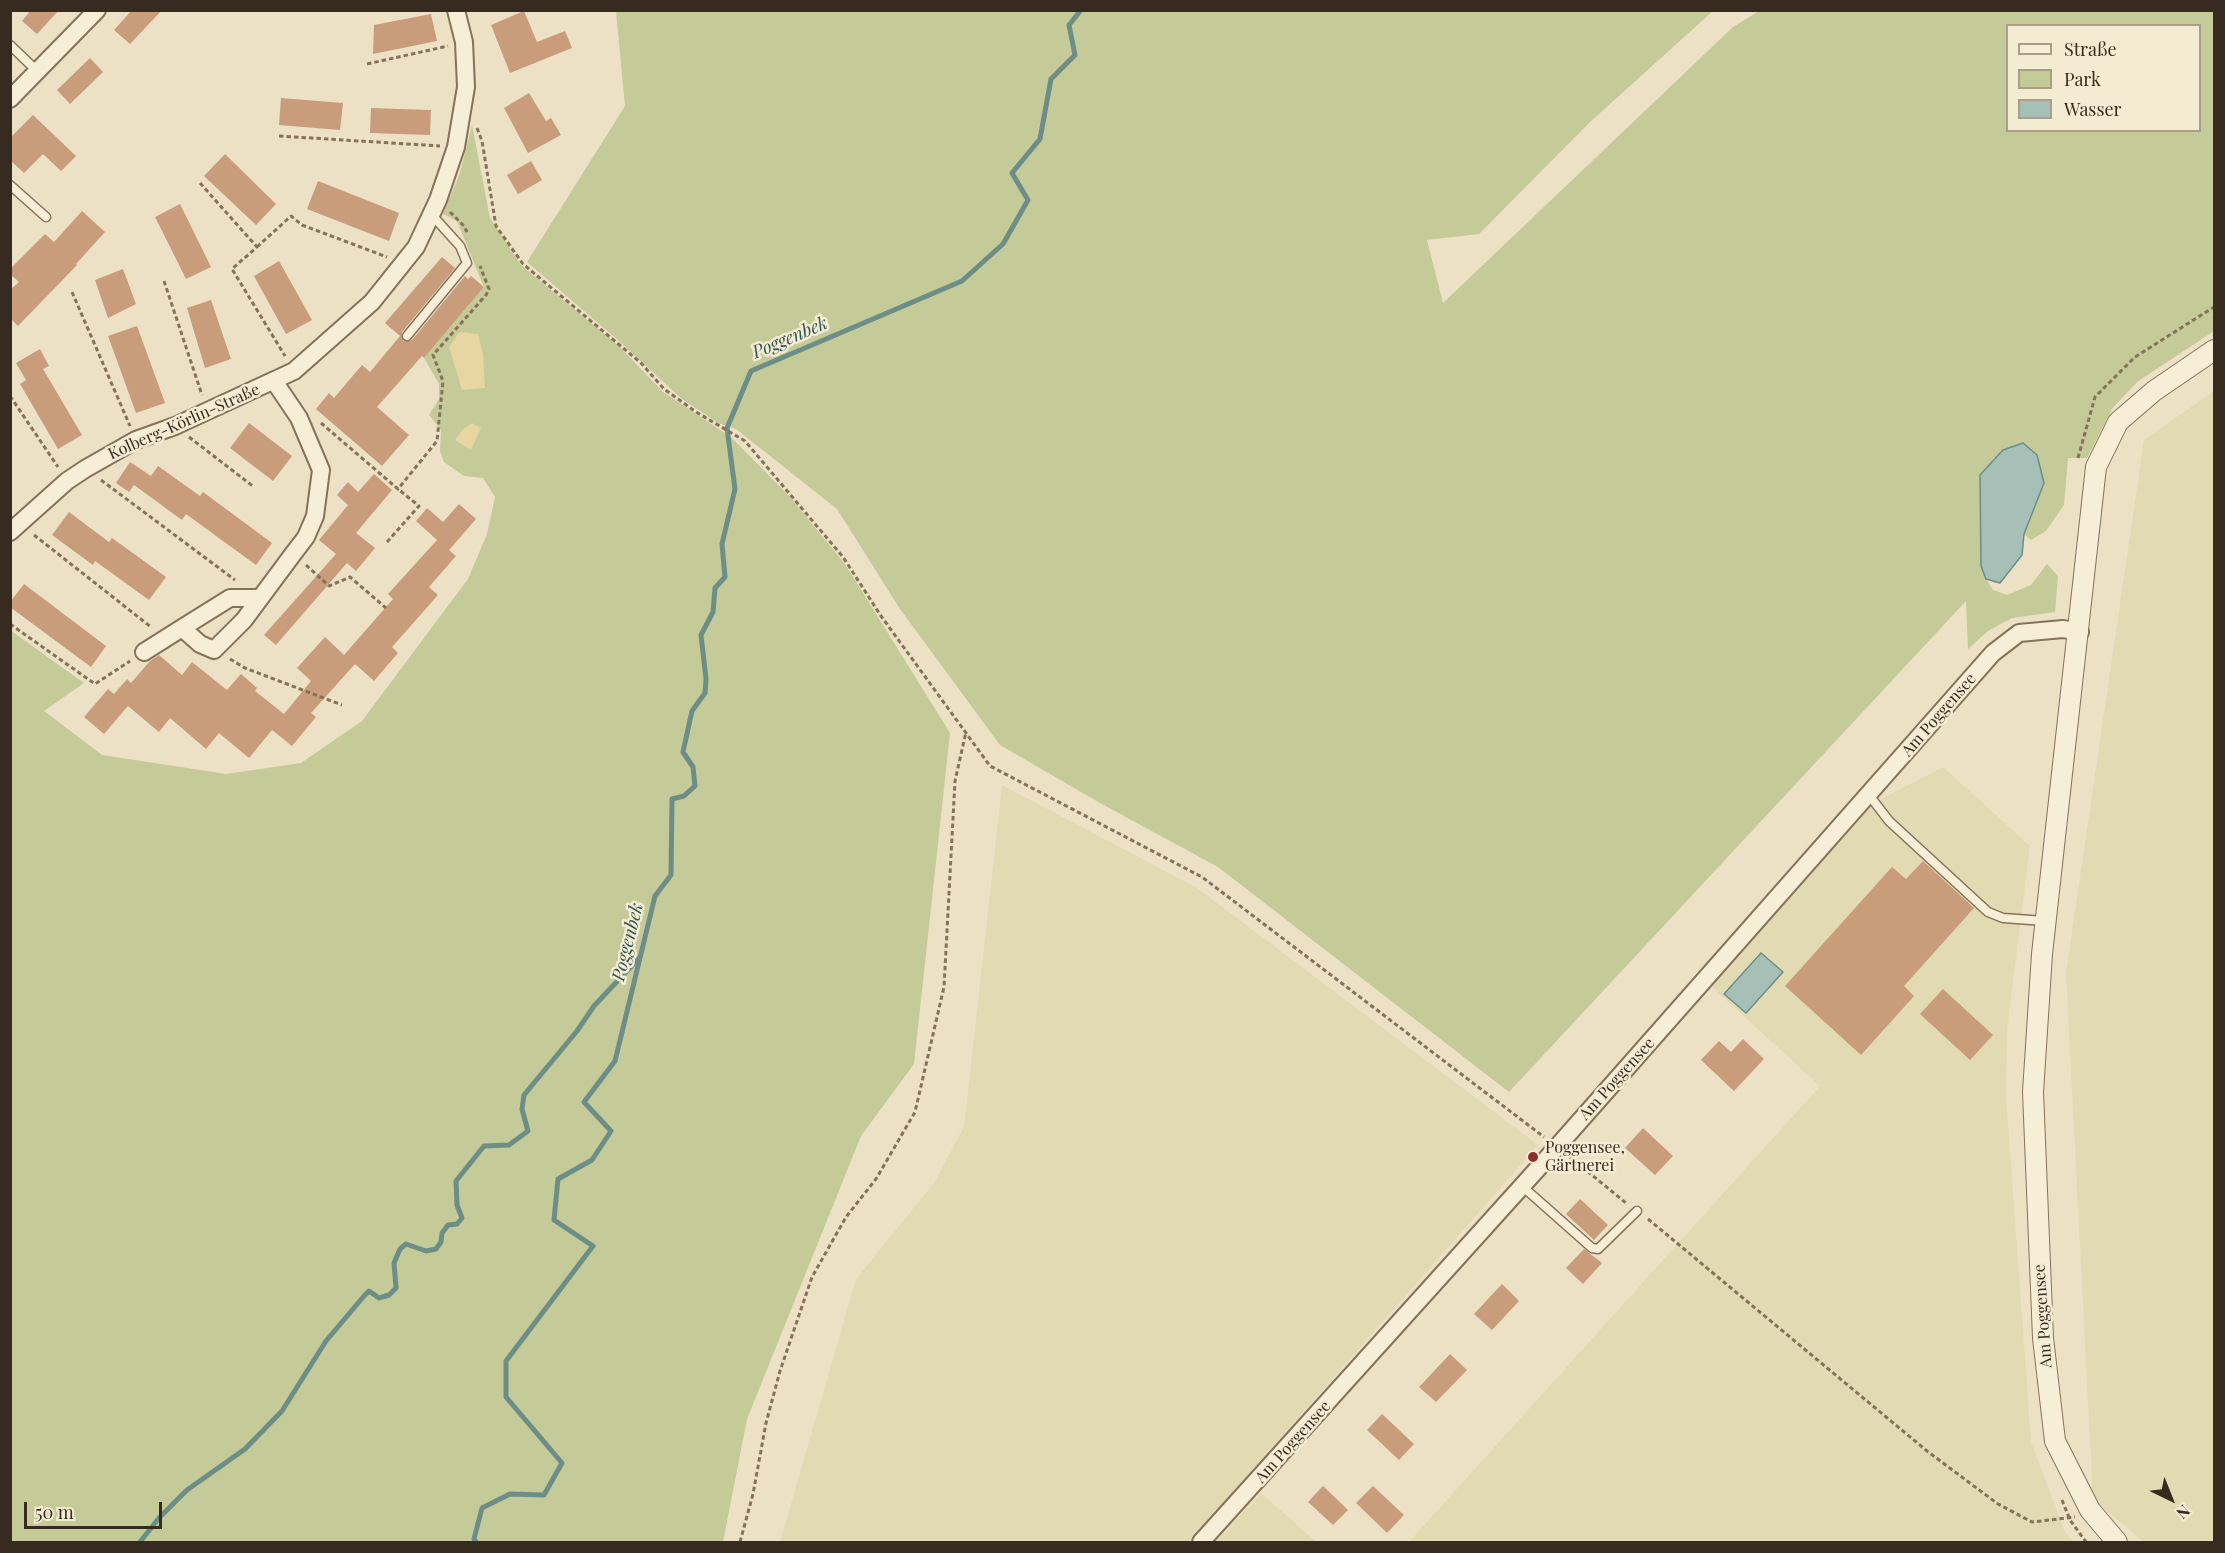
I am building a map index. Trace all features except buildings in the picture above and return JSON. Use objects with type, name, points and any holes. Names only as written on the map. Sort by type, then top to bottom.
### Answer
[{"type":"street","points":[[10,99],[98,10]]},
{"type":"street","name":"Kolberg-Körlin-Straße","points":[[16,528],[67,481],[136,440],[175,426],[294,371],[372,302],[416,247],[456,147],[466,87],[464,42],[456,10]]},
{"type":"street","points":[[2080,632],[2096,467],[2118,423],[2154,391],[2214,351]]},
{"type":"street","name":"Kolberg-Körlin-Straße","points":[[214,650],[244,620],[258,597],[306,537],[315,516],[321,470],[299,418],[274,381]]},
{"type":"street","points":[[144,652],[230,598],[258,597]]},
{"type":"street","points":[[182,628],[200,644],[214,650]]},
{"type":"street","name":"Am Poggensee","points":[[1201,1542],[1522,1186],[1994,653],[2019,633],[2063,629],[2080,632],[2046,921],[2032,1092],[2043,1338],[2055,1441],[2090,1510],[2117,1542]]},
{"type":"lane","points":[[10,45],[37,70]]},
{"type":"lane","points":[[10,185],[46,217]]},
{"type":"lane","points":[[407,336],[468,263],[460,246],[431,214]]},
{"type":"lane","points":[[1869,795],[1889,822],[1988,912],[2003,918],[2046,921]]},
{"type":"lane","points":[[1522,1186],[1592,1248],[1598,1249],[1636,1211]]},
{"type":"path","points":[[367,64],[464,42]]},
{"type":"path","points":[[474,119],[482,141],[496,226],[524,264],[641,363],[664,389],[724,430],[746,441],[843,557],[881,616],[948,704],[990,766],[1202,877],[1556,1146],[1685,1248],[1927,1451],[1998,1504],[2032,1522],[2070,1520],[2090,1510]]},
{"type":"path","points":[[279,135],[456,147]]},
{"type":"path","points":[[200,183],[258,247]]},
{"type":"path","points":[[294,371],[232,269],[291,216],[302,225],[403,263]]},
{"type":"path","points":[[164,281],[207,411]]},
{"type":"path","points":[[398,489],[437,441],[444,381],[433,355],[489,289]]},
{"type":"path","points":[[72,292],[136,440]]},
{"type":"path","points":[[10,396],[67,481]]},
{"type":"path","points":[[299,418],[318,421],[419,506],[387,542]]},
{"type":"path","points":[[175,426],[254,487]]},
{"type":"path","points":[[85,469],[258,597]]},
{"type":"path","points":[[16,528],[165,638]]},
{"type":"path","points":[[293,554],[329,586],[350,576],[386,608]]},
{"type":"path","points":[[10,624],[95,684],[144,652]]},
{"type":"path","points":[[214,650],[245,668],[342,705]]},
{"type":"path","points":[[740,1542],[753,1494],[774,1392],[812,1277],[846,1217],[876,1179],[915,1112],[944,987],[945,924],[955,781],[966,732]]},
{"type":"shaded area","points":[[2214,391],[2214,1542],[2144,1542],[2093,1499],[2066,973],[2144,440]]},
{"type":"shaded area","points":[[1943,767],[2030,846],[2007,1030],[2006,1096],[2031,1441],[2064,1530],[2073,1542],[1409,1542],[1820,1086],[1711,986],[1874,803]]},
{"type":"shaded area","points":[[1002,785],[1197,888],[1538,1145],[1189,1542],[780,1542],[856,1279],[934,1183],[964,1127]]},
{"type":"shaded area","points":[[1261,1493],[1316,1542],[1216,1542]]},
{"type":"green space","points":[[616,11],[1713,11],[1590,122],[1479,234],[1427,240],[1443,303],[1733,27],[1759,11],[2214,11],[2214,331],[2137,382],[2112,409],[2087,458],[2068,458],[2064,505],[2046,531],[2031,540],[2024,534],[2044,483],[2023,443],[2003,450],[1980,475],[1986,579],[1993,590],[2007,595],[2031,585],[2047,564],[2058,576],[2055,612],[2012,618],[1988,631],[1968,649],[1966,601],[1509,1092],[1218,867],[1000,745],[900,609],[837,509],[736,429],[718,423],[682,399],[527,262],[625,106]]},
{"type":"green space","points":[[472,125],[490,218],[521,265],[620,347],[663,392],[731,437],[790,497],[845,564],[950,733],[914,1064],[861,1136],[747,1419],[723,1542],[11,1542],[10,630],[84,683],[44,711],[102,755],[226,774],[301,763],[362,721],[468,579],[487,534],[495,497],[483,478],[464,476],[444,462],[440,451],[441,430],[429,415],[439,399],[439,384],[424,358],[484,287],[457,221],[443,214],[460,173]]},
{"type":"sand","points":[[459,332],[478,334],[483,354],[485,388],[462,390],[449,347]]},
{"type":"sand","points":[[472,423],[481,428],[471,450],[455,440],[463,429]]},
{"type":"water","points":[[2023,443],[2037,455],[2044,483],[2024,534],[2022,555],[2000,583],[1986,579],[1981,566],[1980,475],[2003,450]]},
{"type":"water","points":[[1761,953],[1783,972],[1746,1013],[1724,994]]},
{"type":"waterway","name":"Poggenbek","points":[[476,1542],[474,1539],[482,1508],[510,1494],[544,1495],[562,1463],[506,1397],[506,1361],[593,1246],[554,1220],[558,1179],[592,1160],[611,1131],[584,1102],[615,1061],[655,896],[671,875],[672,799],[684,796],[695,786],[693,767],[683,752],[692,711],[705,693],[706,679],[701,635],[713,612],[715,588],[725,577],[722,544],[735,489],[727,428],[751,371],[962,281],[1003,244],[1028,200],[1012,173],[1040,139],[1051,79],[1075,55],[1069,25],[1081,10]]},
{"type":"waterway","points":[[140,1542],[159,1518],[187,1490],[245,1449],[282,1411],[326,1341],[369,1291],[379,1298],[389,1295],[396,1288],[394,1263],[400,1249],[406,1244],[426,1251],[436,1249],[448,1225],[457,1224],[462,1218],[457,1205],[456,1181],[484,1146],[509,1145],[528,1131],[522,1109],[524,1095],[577,1031],[594,1006],[640,957]]},
{"type":"place","name":"Poggensee, Gärtnerei","points":[[1533,1157]]}]
